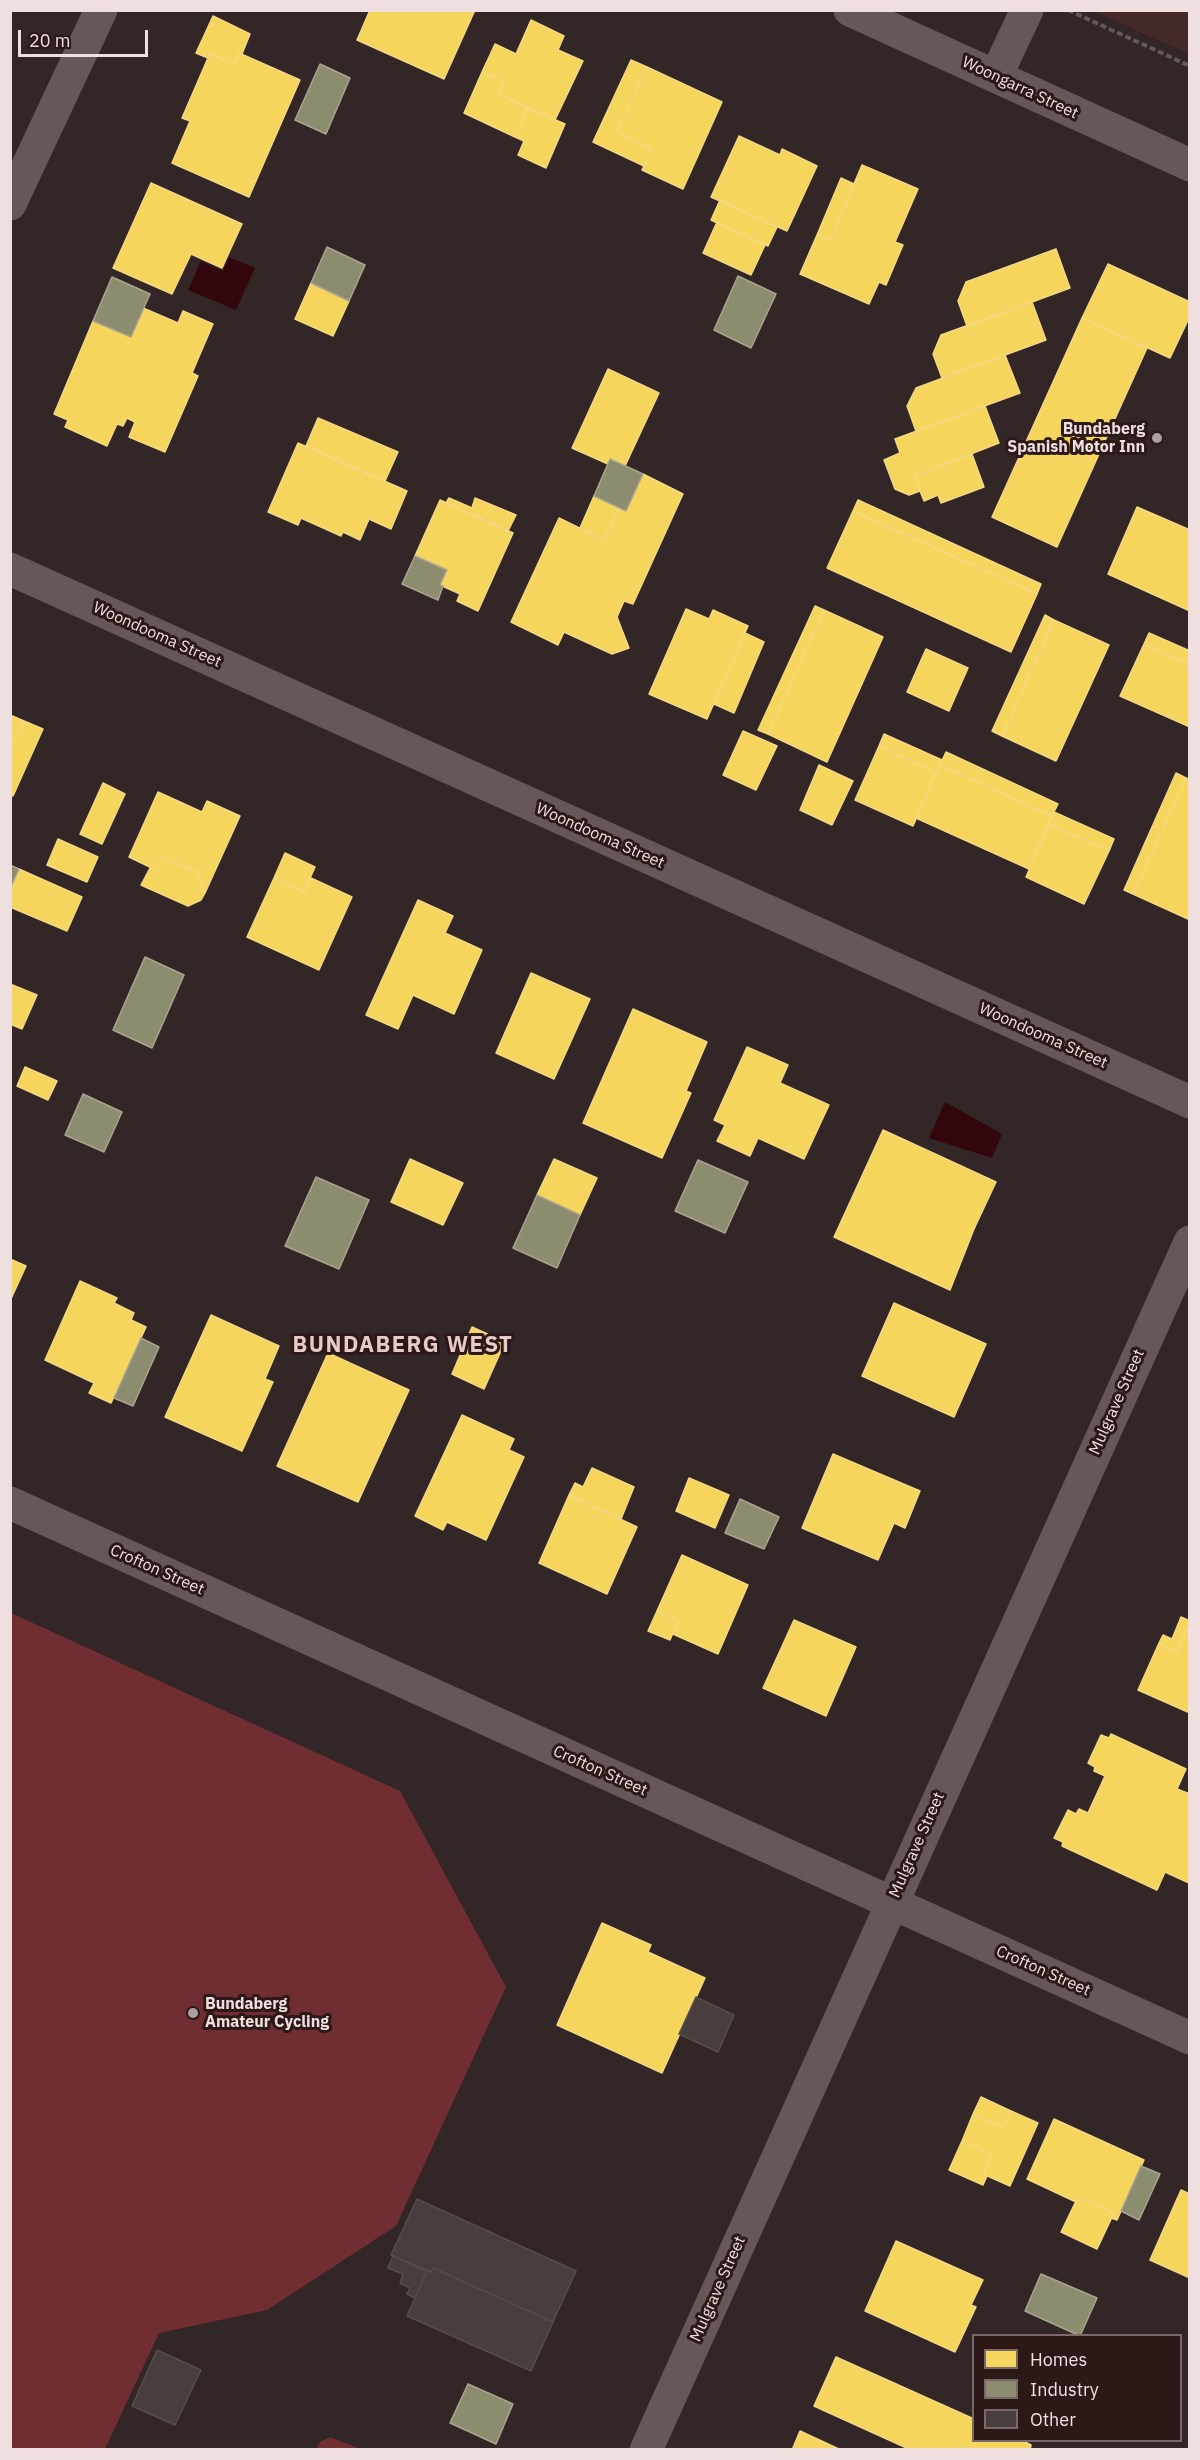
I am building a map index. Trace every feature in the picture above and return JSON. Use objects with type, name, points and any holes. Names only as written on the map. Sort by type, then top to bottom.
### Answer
[{"type":"street","points":[[10,204],[101,10]]},
{"type":"street","name":"Woongarra Street","points":[[850,10],[1190,165]]},
{"type":"street","points":[[996,76],[1027,10]]},
{"type":"street","name":"Woondooma Street","points":[[10,569],[1190,1102]]},
{"type":"street","name":"Mulgrave Street","points":[[646,2450],[1190,1242]]},
{"type":"street","name":"Crofton Street","points":[[10,1503],[1190,2038]]},
{"type":"path","points":[[1068,10],[1190,66]]},
{"type":"shaded area","points":[[1093,11],[1189,11],[1189,54]]},
{"type":"shaded area","points":[[229,257],[255,268],[236,310],[188,290],[201,261],[223,271]]},
{"type":"shaded area","points":[[945,1102],[1002,1134],[992,1158],[929,1138]]},
{"type":"shaded area","points":[[11,1613],[400,1791],[506,1987],[396,2226],[267,2310],[159,2333],[105,2449],[11,2449]]},
{"type":"shaded area","points":[[330,2437],[360,2449],[316,2449],[320,2442]]},
{"type":"building: Homes","points":[[370,10],[475,10],[444,79],[357,40]]},
{"type":"building: Homes","points":[[213,16],[250,34],[242,54],[239,53],[234,64],[210,54],[208,58],[196,53]]},
{"type":"building: Homes","points":[[531,20],[564,36],[558,50],[583,61],[555,120],[499,94],[504,82],[482,72],[495,44],[516,54]]},
{"type":"building: Homes","points":[[239,53],[300,80],[249,197],[172,163],[190,121],[182,118],[210,54],[234,64]]},
{"type":"building: Homes","points":[[631,60],[647,67],[617,132],[652,149],[644,166],[593,142]]},
{"type":"building: Homes","points":[[647,67],[722,102],[683,189],[642,170],[652,149],[617,132]]},
{"type":"building: Homes","points":[[482,72],[504,82],[499,94],[528,108],[515,137],[464,113]]},
{"type":"building: Homes","points":[[528,108],[565,124],[546,168],[518,155],[524,141],[515,137]]},
{"type":"building: Homes","points":[[739,136],[780,155],[782,149],[817,166],[787,231],[711,197]]},
{"type":"building: Homes","points":[[862,165],[918,189],[895,242],[903,245],[886,285],[879,282],[869,304],[800,274],[817,235],[830,240]]},
{"type":"building: Homes","points":[[841,178],[854,184],[830,240],[817,235]]},
{"type":"building: Homes","points":[[151,183],[242,224],[222,268],[191,254],[172,294],[113,268]]},
{"type":"building: Homes","points":[[720,200],[777,227],[768,246],[711,220]]},
{"type":"building: Homes","points":[[717,222],[765,245],[751,275],[703,253]]},
{"type":"building: Homes","points":[[1056,249],[1070,288],[967,326],[958,301],[966,282]]},
{"type":"building: Homes","points":[[1108,264],[1190,302],[1190,316],[1170,358],[1082,318]]},
{"type":"building: Homes","points":[[311,283],[349,301],[333,336],[295,319]]},
{"type":"building: Homes","points":[[1032,302],[1046,340],[942,378],[933,354],[941,335]]},
{"type":"building: Homes","points":[[143,308],[178,323],[183,311],[213,324],[192,373],[198,376],[165,452],[129,437],[135,422],[127,418],[123,426],[117,424],[107,446],[65,427],[68,420],[54,414],[93,321],[131,337]]},
{"type":"building: Homes","points":[[1082,318],[1147,348],[1057,547],[992,517]]},
{"type":"building: Homes","points":[[1005,355],[1020,393],[916,431],[907,406],[916,388]]},
{"type":"building: Homes","points":[[608,369],[659,393],[625,466],[610,459],[608,464],[572,448]]},
{"type":"building: Homes","points":[[985,406],[999,443],[914,476],[920,491],[909,495],[895,489],[884,460],[900,453],[895,439]]},
{"type":"building: Homes","points":[[318,418],[398,452],[385,481],[306,446]]},
{"type":"building: Homes","points":[[298,443],[407,491],[391,529],[369,519],[360,540],[343,532],[341,536],[301,518],[298,525],[268,512]]},
{"type":"building: Homes","points":[[972,454],[984,487],[941,503],[938,495],[924,501],[914,476]]},
{"type":"building: Homes","points":[[643,474],[683,494],[633,604],[624,601],[617,617],[629,648],[612,654],[564,632],[558,645],[511,622],[559,518],[604,540],[619,508],[626,511]]},
{"type":"building: Homes","points":[[594,496],[619,508],[604,540],[580,528]]},
{"type":"building: Homes","points":[[449,498],[472,508],[475,498],[516,515],[508,531],[446,503]]},
{"type":"building: Homes","points":[[440,500],[513,533],[478,611],[457,601],[460,594],[440,585],[447,570],[415,556]]},
{"type":"building: Homes","points":[[858,500],[1041,584],[1037,594],[853,511]]},
{"type":"building: Homes","points":[[1137,507],[1190,530],[1190,611],[1108,574]]},
{"type":"building: Homes","points":[[853,511],[1037,594],[1011,652],[827,568]]},
{"type":"building: Homes","points":[[815,606],[824,610],[768,734],[758,730]]},
{"type":"building: Homes","points":[[686,609],[709,619],[713,610],[748,626],[707,719],[649,694]]},
{"type":"building: Homes","points":[[824,610],[883,637],[827,762],[768,734]]},
{"type":"building: Homes","points":[[1045,615],[1054,620],[1002,736],[992,731]]},
{"type":"building: Homes","points":[[1054,620],[1109,645],[1056,761],[1002,736]]},
{"type":"building: Homes","points":[[745,633],[764,642],[734,713],[714,704]]},
{"type":"building: Homes","points":[[1149,633],[1190,651],[1190,665],[1144,644]]},
{"type":"building: Homes","points":[[1144,644],[1190,665],[1190,727],[1120,696]]},
{"type":"building: Homes","points":[[926,649],[968,668],[949,711],[907,692]]},
{"type":"building: Homes","points":[[10,715],[24,721],[10,750]]},
{"type":"building: Homes","points":[[24,721],[43,729],[13,796],[10,795],[10,750]]},
{"type":"building: Homes","points":[[743,731],[777,746],[756,790],[723,775]]},
{"type":"building: Homes","points":[[884,734],[942,760],[936,773],[879,746]]},
{"type":"building: Homes","points":[[879,746],[936,773],[913,826],[855,800]]},
{"type":"building: Homes","points":[[946,752],[1058,804],[1052,816],[940,765]]},
{"type":"building: Homes","points":[[819,765],[853,781],[832,825],[800,810]]},
{"type":"building: Homes","points":[[940,765],[1052,816],[1029,869],[916,818]]},
{"type":"building: Homes","points":[[1176,773],[1186,778],[1133,894],[1124,890]]},
{"type":"building: Homes","points":[[1186,778],[1190,779],[1190,914],[1188,919],[1133,894]]},
{"type":"building: Homes","points":[[103,783],[125,794],[102,844],[80,834]]},
{"type":"building: Homes","points":[[158,792],[202,812],[207,801],[240,816],[205,893],[197,872],[163,857],[156,870],[129,857]]},
{"type":"building: Homes","points":[[1054,812],[1114,839],[1109,851],[1049,824]]},
{"type":"building: Homes","points":[[1049,824],[1109,851],[1084,904],[1026,877]]},
{"type":"building: Homes","points":[[58,839],[98,857],[87,882],[47,865]]},
{"type":"building: Homes","points":[[285,853],[315,867],[304,892],[274,878]]},
{"type":"building: Homes","points":[[163,857],[197,872],[205,893],[201,900],[188,906],[141,885],[150,868],[156,870]]},
{"type":"building: Homes","points":[[19,869],[82,897],[67,931],[10,907],[10,889]]},
{"type":"building: Homes","points":[[274,878],[304,892],[311,878],[352,897],[319,970],[247,937]]},
{"type":"building: Homes","points":[[418,900],[453,916],[445,933],[482,950],[454,1014],[413,995],[398,1029],[366,1015]]},
{"type":"building: Homes","points":[[531,973],[590,999],[554,1079],[496,1053]]},
{"type":"building: Homes","points":[[10,984],[37,995],[22,1029],[10,1024]]},
{"type":"building: Homes","points":[[633,1009],[707,1042],[686,1091],[691,1093],[662,1158],[583,1123]]},
{"type":"building: Homes","points":[[747,1047],[788,1065],[780,1083],[829,1105],[804,1159],[758,1138],[750,1156],[717,1141],[725,1125],[714,1120]]},
{"type":"building: Homes","points":[[25,1067],[57,1081],[48,1100],[17,1086]]},
{"type":"building: Homes","points":[[883,1130],[996,1182],[974,1229],[950,1290],[834,1237]]},
{"type":"building: Homes","points":[[410,1159],[463,1183],[443,1225],[391,1202]]},
{"type":"building: Homes","points":[[554,1159],[597,1178],[580,1215],[537,1195]]},
{"type":"building: Homes","points":[[10,1259],[26,1266],[10,1301]]},
{"type":"building: Homes","points":[[80,1281],[117,1298],[114,1303],[134,1313],[131,1320],[146,1327],[111,1403],[89,1393],[94,1383],[45,1360]]},
{"type":"building: Homes","points":[[894,1303],[986,1344],[954,1417],[862,1376]]},
{"type":"building: Homes","points":[[211,1315],[279,1346],[265,1379],[273,1382],[242,1451],[165,1417]]},
{"type":"building: Homes","points":[[472,1327],[505,1342],[484,1389],[452,1374]]},
{"type":"building: Homes","points":[[328,1353],[409,1390],[358,1502],[277,1466]]},
{"type":"building: Homes","points":[[462,1415],[514,1439],[509,1450],[524,1457],[486,1540],[447,1522],[443,1530],[415,1516]]},
{"type":"building: Homes","points":[[833,1454],[920,1491],[905,1528],[894,1523],[878,1560],[802,1528]]},
{"type":"building: Homes","points":[[592,1468],[634,1487],[621,1519],[569,1495],[575,1483],[583,1487]]},
{"type":"building: Homes","points":[[689,1478],[729,1495],[715,1528],[676,1511]]},
{"type":"building: Homes","points":[[569,1495],[637,1527],[607,1594],[539,1563]]},
{"type":"building: Homes","points":[[682,1555],[748,1585],[718,1654],[673,1634],[678,1621],[657,1611]]},
{"type":"building: Homes","points":[[657,1611],[678,1621],[670,1640],[648,1631]]},
{"type":"building: Homes","points":[[1181,1617],[1190,1621],[1190,1631],[1186,1630],[1177,1652],[1159,1643],[1163,1635],[1172,1639]]},
{"type":"building: Homes","points":[[794,1620],[856,1647],[826,1716],[763,1688]]},
{"type":"building: Homes","points":[[1186,1630],[1190,1631],[1190,1713],[1138,1690],[1159,1643],[1177,1652]]},
{"type":"building: Homes","points":[[1111,1734],[1186,1769],[1177,1789],[1190,1794],[1189,1883],[1165,1872],[1157,1890],[1062,1846],[1063,1842],[1054,1838],[1068,1810],[1076,1814],[1079,1809],[1088,1813],[1105,1776],[1094,1771],[1095,1767],[1088,1763],[1101,1735],[1109,1738]]},
{"type":"building: Homes","points":[[602,1923],[651,1945],[648,1952],[705,1978],[662,2073],[557,2025]]},
{"type":"building: Homes","points":[[981,2097],[1011,2111],[1003,2127],[973,2114]]},
{"type":"building: Homes","points":[[1011,2111],[1038,2123],[1010,2186],[983,2174],[991,2154],[962,2141],[973,2114],[1003,2127]]},
{"type":"building: Homes","points":[[1054,2119],[1144,2160],[1117,2220],[1111,2218],[1114,2213],[1078,2197],[1076,2202],[1027,2179]]},
{"type":"building: Homes","points":[[962,2141],[991,2154],[983,2174],[987,2176],[983,2185],[949,2170]]},
{"type":"building: Homes","points":[[1181,2190],[1190,2194],[1190,2278],[1150,2260]]},
{"type":"building: Homes","points":[[1078,2197],[1114,2213],[1097,2249],[1061,2232]]},
{"type":"building: Homes","points":[[896,2241],[983,2280],[971,2305],[976,2307],[955,2352],[865,2311]]},
{"type":"building: Homes","points":[[836,2357],[972,2418],[972,2442],[1025,2442],[1031,2445],[1030,2450],[911,2450],[814,2406]]},
{"type":"building: Homes","points":[[800,2431],[841,2450],[792,2450]]},
{"type":"building: Industry","points":[[320,64],[350,78],[326,134],[295,120]]},
{"type":"building: Industry","points":[[327,247],[365,265],[349,301],[311,283]]},
{"type":"building: Industry","points":[[738,276],[776,294],[751,348],[714,330]]},
{"type":"building: Industry","points":[[112,277],[150,294],[131,337],[93,321]]},
{"type":"building: Industry","points":[[610,459],[643,474],[626,511],[594,496]]},
{"type":"building: Industry","points":[[415,556],[447,570],[440,585],[443,586],[438,600],[402,584]]},
{"type":"building: Industry","points":[[10,865],[19,869],[10,889]]},
{"type":"building: Industry","points":[[145,957],[184,975],[152,1048],[113,1030]]},
{"type":"building: Industry","points":[[83,1094],[122,1112],[104,1152],[65,1135]]},
{"type":"building: Industry","points":[[698,1160],[748,1182],[725,1233],[675,1211]]},
{"type":"building: Industry","points":[[316,1177],[369,1200],[339,1269],[285,1246]]},
{"type":"building: Industry","points":[[537,1195],[580,1215],[557,1268],[513,1248]]},
{"type":"building: Industry","points":[[141,1338],[159,1347],[133,1406],[114,1398]]},
{"type":"building: Industry","points":[[740,1499],[779,1517],[764,1549],[725,1533]]},
{"type":"building: Industry","points":[[1141,2166],[1160,2174],[1139,2220],[1121,2211]]},
{"type":"building: Industry","points":[[1041,2274],[1097,2298],[1081,2334],[1076,2334],[1025,2311]]},
{"type":"building: Industry","points":[[468,2384],[513,2404],[496,2444],[450,2423]]},
{"type":"building: Other","points":[[696,1997],[734,2015],[718,2052],[679,2034]]},
{"type":"building: Other","points":[[417,2199],[576,2271],[553,2322],[433,2268],[431,2272],[391,2255]]},
{"type":"building: Other","points":[[393,2256],[427,2271],[415,2298],[407,2294],[410,2288],[400,2283],[403,2274],[388,2268]]},
{"type":"building: Other","points":[[433,2268],[553,2322],[531,2371],[407,2316],[427,2271],[431,2272]]},
{"type":"building: Other","points":[[157,2350],[201,2370],[175,2425],[132,2406]]},
{"type":"place","name":"Bundaberg Spanish Motor Inn","points":[[1157,438]]},
{"type":"place","name":"Bundaberg Amateur Cycling","points":[[193,2013]]},
{"type":"district","name":"BUNDABERG WEST","points":[[403,1346]]}]
